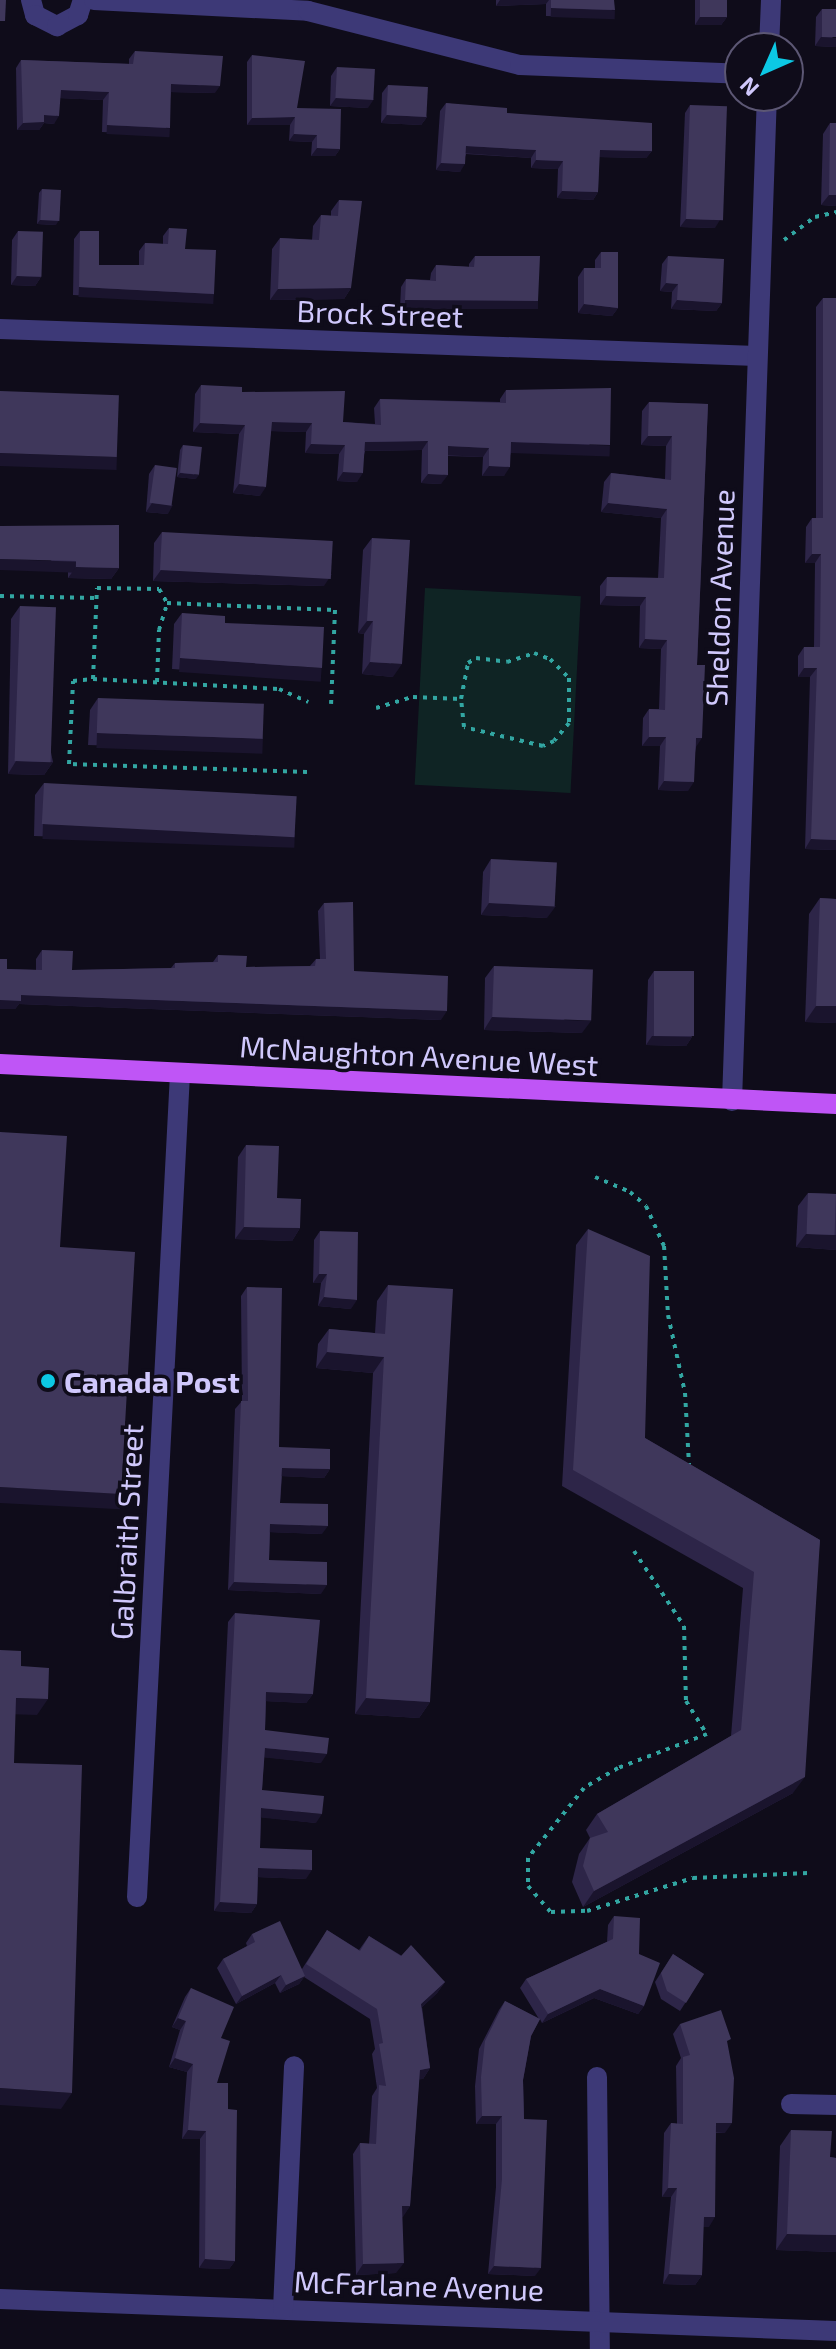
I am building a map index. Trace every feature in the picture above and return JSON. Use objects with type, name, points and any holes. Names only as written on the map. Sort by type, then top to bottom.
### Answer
[{"type":"main road","name":"McNaughton Avenue West","points":[[0,1064],[836,1104]]},
{"type":"street","points":[[31,0],[35,15],[57,26],[78,15],[83,0]]},
{"type":"street","points":[[94,0],[308,11],[520,65],[724,73]]},
{"type":"street","points":[[770,32],[771,0]]},
{"type":"street","name":"Sheldon Avenue","points":[[732,1101],[766,112]]},
{"type":"street","name":"Brock Street","points":[[0,329],[757,356]]},
{"type":"street","name":"Galbraith Street","points":[[137,1897],[180,1073]]},
{"type":"street","points":[[283,2309],[294,2066]]},
{"type":"street","points":[[597,2077],[600,2349]]},
{"type":"street","points":[[791,2104],[836,2105]]},
{"type":"street","name":"McFarlane Avenue","points":[[0,2299],[836,2331]]},
{"type":"path","points":[[784,240],[815,217],[836,212]]},
{"type":"path","points":[[93,679],[97,588],[159,589],[167,603],[159,630],[157,682]]},
{"type":"path","points":[[0,596],[96,598]]},
{"type":"path","points":[[167,603],[335,610],[331,704]]},
{"type":"path","points":[[534,653],[550,659],[569,678],[572,696],[569,723],[543,746],[464,727],[461,699],[468,663],[476,658],[507,662],[534,653]]},
{"type":"path","points":[[307,772],[69,764],[73,681],[93,679],[279,689],[308,702]]},
{"type":"path","points":[[376,708],[413,697],[461,699]]},
{"type":"path","points":[[595,1177],[630,1192],[646,1206],[664,1246],[668,1315],[685,1393],[691,1459],[688,1467]]},
{"type":"path","points":[[634,1551],[684,1626],[686,1701],[707,1734],[618,1768],[584,1788],[528,1858],[528,1886],[551,1912],[587,1911],[693,1878],[808,1873]]},
{"type":"green space","points":[[425,588],[581,596],[570,793],[415,785]]},
{"type":"building","points":[[0,0],[6,0],[5,21],[0,21]]},
{"type":"building","points":[[551,0],[614,0],[615,10],[551,8]]},
{"type":"building","points":[[700,0],[727,0],[727,17],[700,17]]},
{"type":"building","points":[[822,9],[836,9],[836,37],[822,37]]},
{"type":"building","points":[[135,51],[223,56],[220,86],[171,84],[170,128],[107,125],[109,92],[61,90],[59,116],[44,115],[44,122],[23,123],[21,60],[133,64]]},
{"type":"building","points":[[252,55],[305,61],[297,108],[341,109],[340,149],[317,148],[317,135],[294,134],[295,117],[252,118]]},
{"type":"building","points":[[337,67],[375,69],[373,100],[335,98]]},
{"type":"building","points":[[388,85],[428,87],[426,117],[386,115]]},
{"type":"building","points":[[446,103],[507,108],[507,113],[652,123],[652,151],[600,150],[598,192],[562,191],[563,161],[536,160],[536,150],[466,146],[465,164],[441,163]]},
{"type":"building","points":[[690,105],[724,106],[724,112],[727,112],[723,220],[686,219]]},
{"type":"building","points":[[830,123],[836,123],[836,195],[829,195]]},
{"type":"building","points":[[42,189],[61,190],[59,221],[40,220]]},
{"type":"building","points":[[339,200],[362,201],[351,288],[278,289],[280,238],[319,240],[321,215],[338,216]]},
{"type":"building","points":[[169,228],[187,229],[185,249],[216,250],[214,294],[79,287],[80,231],[99,231],[99,265],[144,265],[145,243],[168,244]]},
{"type":"building","points":[[18,231],[43,232],[41,277],[16,276]]},
{"type":"building","points":[[601,252],[618,252],[618,308],[584,304],[584,268],[601,268]]},
{"type":"building","points":[[475,256],[540,256],[538,301],[405,300],[406,279],[436,281],[436,265],[474,267]]},
{"type":"building","points":[[668,256],[724,259],[722,303],[677,300],[678,284],[666,283]]},
{"type":"building","points":[[823,298],[836,298],[836,840],[811,839],[817,668],[804,668],[804,647],[820,647],[821,554],[812,554],[812,518],[823,518]]},
{"type":"building","points":[[201,385],[242,387],[242,392],[345,391],[343,422],[381,425],[380,399],[506,403],[506,390],[611,388],[610,445],[511,442],[510,467],[489,466],[489,448],[448,446],[448,475],[428,474],[428,441],[365,442],[363,473],[343,472],[345,445],[311,444],[312,423],[272,422],[266,487],[239,484],[245,425],[200,423]]},
{"type":"building","points":[[0,391],[119,395],[117,457],[0,453]]},
{"type":"building","points":[[649,402],[708,404],[697,665],[705,665],[702,738],[696,738],[694,782],[664,781],[666,737],[649,737],[649,709],[665,710],[667,640],[645,639],[646,597],[606,596],[607,577],[664,578],[667,509],[608,503],[611,473],[671,480],[672,436],[648,436]]},
{"type":"building","points":[[183,445],[202,447],[199,475],[180,473]]},
{"type":"building","points":[[155,465],[177,468],[171,506],[150,503]]},
{"type":"building","points":[[119,525],[119,568],[76,567],[76,561],[0,559],[0,526]]},
{"type":"building","points":[[162,532],[333,541],[331,579],[160,570]]},
{"type":"building","points":[[372,538],[410,540],[402,664],[370,662],[373,621],[367,621]]},
{"type":"building","points":[[20,606],[56,607],[51,762],[15,761]]},
{"type":"building","points":[[182,613],[225,616],[225,623],[324,627],[322,668],[180,658]]},
{"type":"building","points":[[98,698],[264,704],[263,739],[97,733]]},
{"type":"building","points":[[44,783],[297,796],[295,837],[42,824]]},
{"type":"building","points":[[491,859],[557,862],[555,906],[489,903]]},
{"type":"building","points":[[820,898],[836,899],[836,1006],[816,1006]]},
{"type":"building","points":[[353,902],[354,971],[448,976],[447,1011],[21,995],[21,1001],[0,1000],[0,959],[7,959],[7,969],[42,970],[42,950],[73,951],[72,970],[175,968],[175,963],[218,962],[218,955],[247,956],[246,967],[315,966],[316,959],[326,959],[324,903]]},
{"type":"building","points":[[494,966],[593,969],[591,1020],[492,1017]]},
{"type":"building","points":[[654,971],[694,971],[694,1036],[654,1036]]},
{"type":"building","points":[[0,1132],[67,1136],[60,1247],[135,1252],[121,1494],[0,1487]]},
{"type":"building","points":[[246,1145],[279,1146],[277,1198],[301,1199],[300,1228],[244,1227]]},
{"type":"building","points":[[808,1193],[836,1194],[835,1235],[807,1234]]},
{"type":"building","points":[[588,1229],[650,1256],[645,1438],[820,1540],[805,1777],[594,1891],[583,1866],[590,1838],[608,1832],[597,1814],[741,1730],[754,1572],[573,1470]]},
{"type":"building","points":[[320,1231],[358,1232],[357,1300],[324,1297],[327,1274],[319,1274]]},
{"type":"building","points":[[388,1285],[453,1289],[430,1702],[366,1698],[384,1357],[327,1352],[329,1329],[385,1334]]},
{"type":"building","points":[[247,1287],[282,1288],[279,1447],[330,1449],[330,1469],[282,1468],[280,1503],[328,1504],[328,1526],[270,1524],[269,1560],[327,1562],[327,1585],[234,1582],[241,1401],[248,1401]]},
{"type":"building","points":[[235,1613],[320,1620],[313,1694],[266,1692],[265,1730],[329,1738],[327,1754],[265,1748],[262,1790],[324,1796],[322,1814],[261,1808],[260,1848],[312,1850],[312,1870],[258,1868],[257,1904],[220,1902]]},
{"type":"building","points":[[0,1650],[21,1651],[21,1666],[49,1668],[48,1699],[16,1698],[14,1763],[82,1765],[72,2093],[0,2088]]},
{"type":"building","points":[[614,1916],[640,1918],[639,1954],[660,1963],[644,2006],[600,1989],[548,2014],[526,1979],[613,1939]]},
{"type":"building","points":[[280,1921],[305,1976],[286,1985],[281,1975],[242,1996],[223,1959],[255,1942],[252,1934]]},
{"type":"building","points":[[327,1930],[360,1951],[369,1936],[401,1956],[411,1945],[445,1982],[421,2004],[430,2068],[420,2070],[410,2206],[402,2206],[404,2263],[363,2264],[360,2143],[376,2144],[379,2085],[386,2086],[379,2044],[383,2043],[377,2009],[306,1964]]},
{"type":"building","points":[[673,1954],[704,1974],[686,2003],[667,1991],[661,1973]]},
{"type":"building","points":[[191,1988],[234,2007],[221,2038],[230,2041],[217,2083],[228,2083],[228,2109],[237,2110],[235,2261],[205,2259],[206,2131],[188,2130],[193,2064],[175,2058],[186,2021],[178,2018]]},
{"type":"building","points":[[505,2001],[540,2019],[531,2036],[523,2080],[524,2119],[547,2120],[541,2268],[494,2266],[502,2179],[502,2116],[482,2116],[481,2077],[485,2041]]},
{"type":"building","points":[[721,2010],[731,2039],[727,2041],[734,2078],[732,2123],[716,2123],[715,2217],[704,2217],[702,2275],[669,2274],[677,2188],[668,2188],[671,2123],[683,2124],[683,2057],[690,2055],[680,2024]]},
{"type":"building","points":[[791,2130],[832,2131],[830,2157],[836,2158],[836,2235],[787,2234]]},
{"type":"place","name":"Canada Post","points":[[48,1381]]}]
